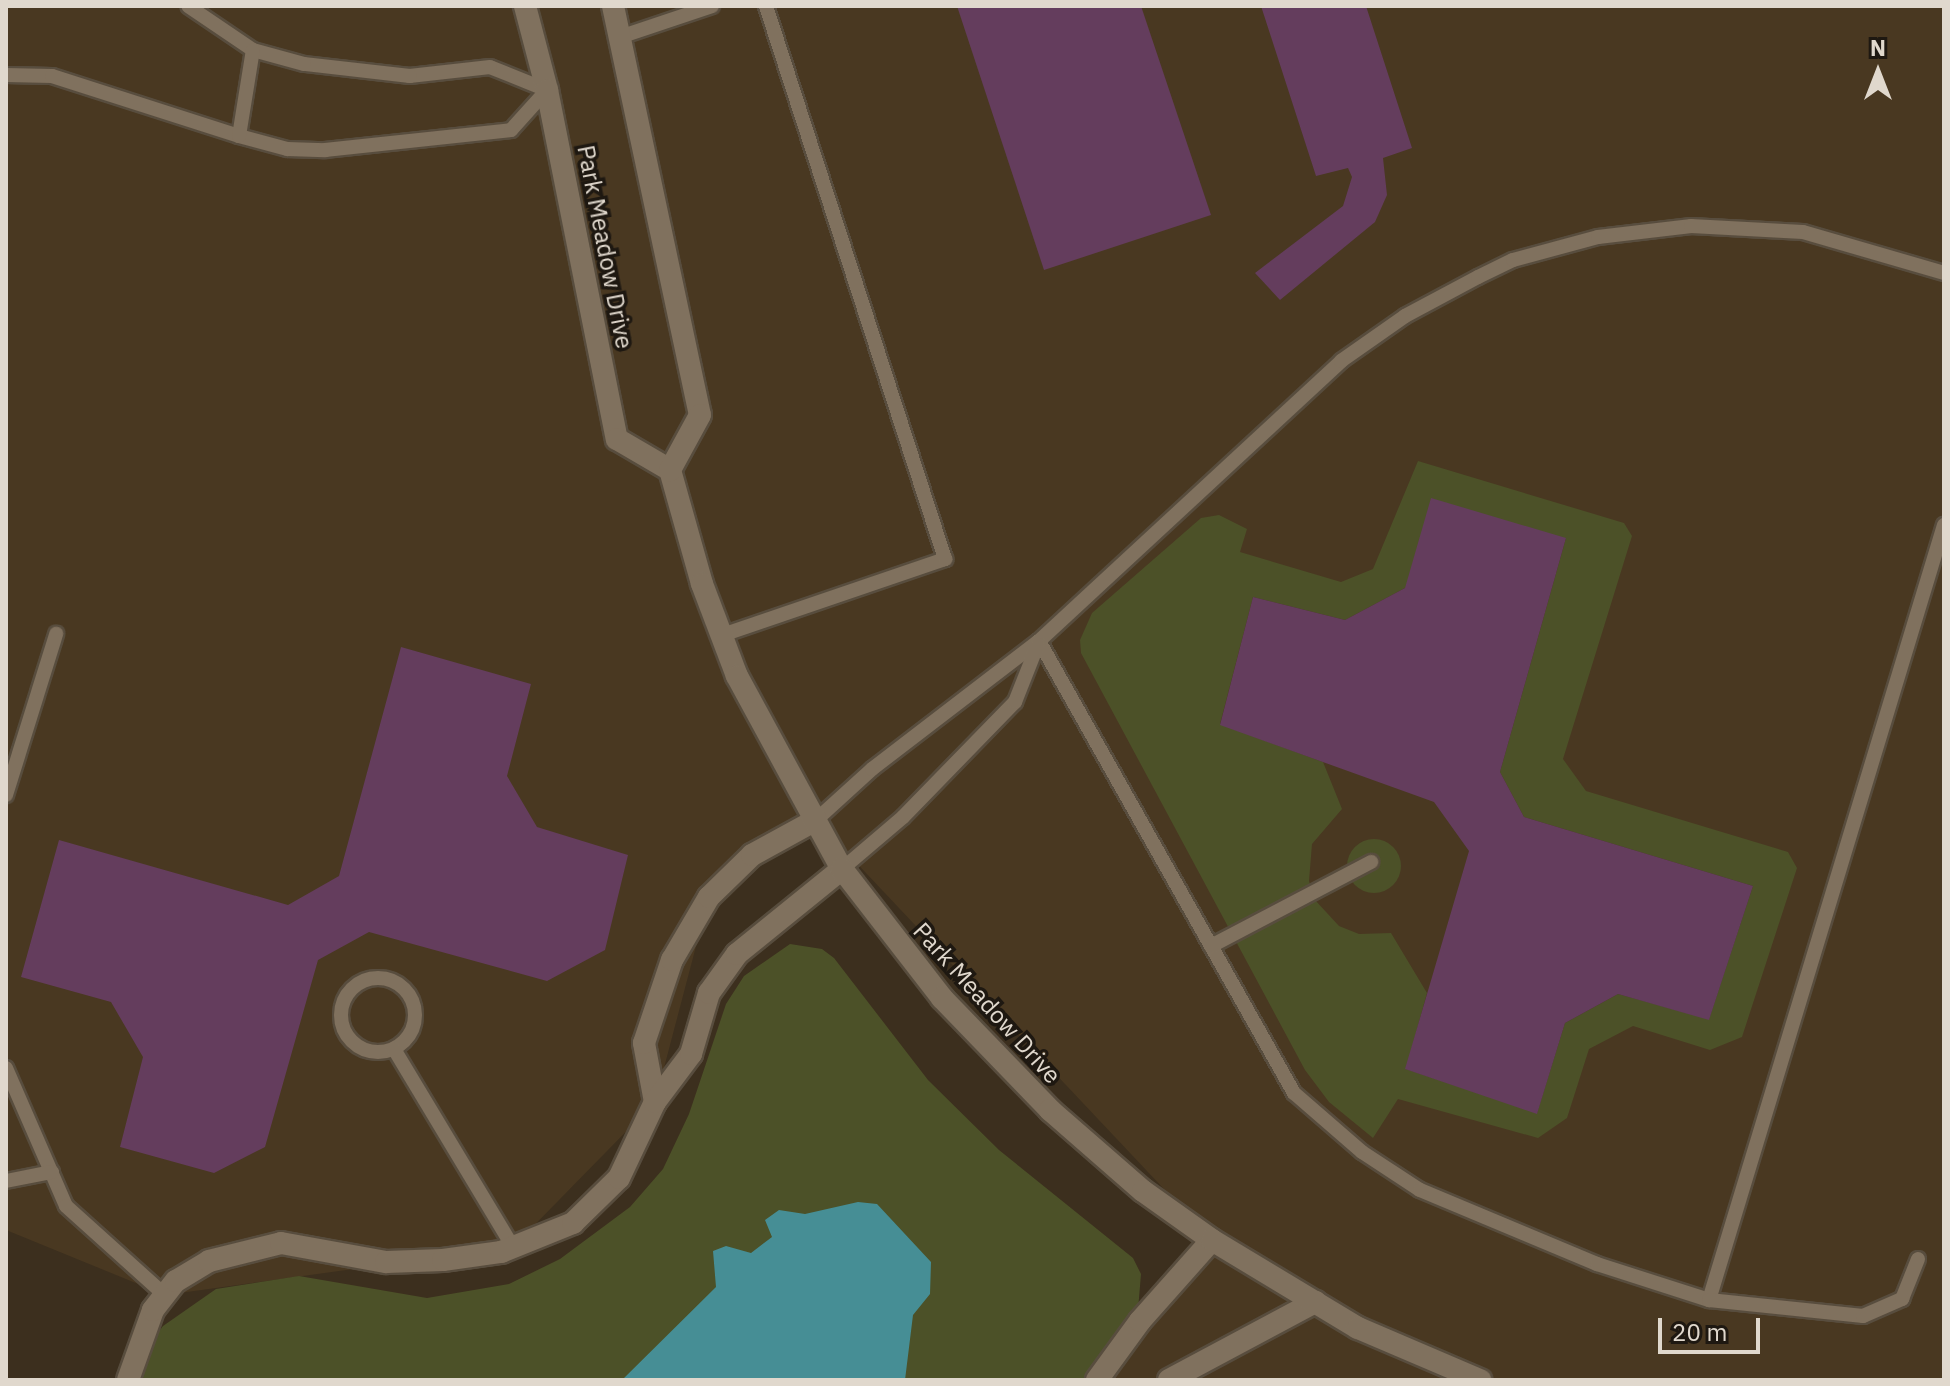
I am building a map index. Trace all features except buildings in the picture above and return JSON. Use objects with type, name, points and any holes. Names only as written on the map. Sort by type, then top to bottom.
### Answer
[{"type":"street","name":"Park Meadow Drive","points":[[525,6],[547,90],[617,439],[670,470],[737,676],[842,869],[942,998],[1050,1110],[1143,1191],[1212,1240],[1358,1328],[1480,1380]]},
{"type":"street","points":[[613,6],[700,415],[670,470]]},
{"type":"street","points":[[655,1102],[644,1043],[679,948],[709,897],[752,855],[816,820]]},
{"type":"street","points":[[128,1380],[153,1310],[176,1281],[209,1261],[281,1243],[386,1262],[443,1260],[513,1247],[573,1223],[619,1178],[655,1102],[691,1054],[709,993],[737,954],[842,869]]},
{"type":"street","points":[[1097,1380],[1140,1321],[1212,1240]]},
{"type":"street","points":[[1169,1380],[1315,1302]]},
{"type":"lane","points":[[6,75],[52,76],[287,149],[325,150],[482,136],[511,130],[547,90],[490,67],[410,76],[356,74],[253,50],[188,6]]},
{"type":"lane","points":[[620,37],[712,6]]},
{"type":"lane","points":[[722,635],[945,559],[766,6]]},
{"type":"lane","points":[[239,136],[253,50]]},
{"type":"lane","points":[[816,820],[872,769],[1039,641],[1341,361],[1438,297],[1513,260],[1641,229],[1738,226],[1803,232],[1944,273]]},
{"type":"lane","points":[[1709,1300],[1944,525]]},
{"type":"lane","points":[[6,795],[56,634]]},
{"type":"lane","points":[[842,869],[903,817],[1015,702],[1039,641]]},
{"type":"lane","points":[[1039,641],[1294,1093],[1362,1152],[1420,1190],[1483,1218],[1638,1279],[1709,1300],[1863,1316],[1902,1299],[1918,1259]]},
{"type":"lane","points":[[1211,946],[1371,862]]},
{"type":"lane","points":[[367,979],[388,979],[413,1001],[413,1029],[394,1049],[369,1052],[344,1032],[342,1004],[352,988],[367,979]]},
{"type":"lane","points":[[394,1049],[513,1247]]},
{"type":"lane","points":[[6,1068],[66,1206],[165,1295]]},
{"type":"lane","points":[[6,1181],[52,1172]]},
{"type":"shaded area","points":[[6,6],[1944,6],[1944,1380],[1110,1380],[1212,1240],[816,820],[709,897],[655,1102],[513,1247],[165,1295],[6,1230]]},
{"type":"green space","points":[[1418,461],[1624,523],[1632,536],[1563,759],[1586,791],[1788,852],[1797,868],[1742,1037],[1710,1050],[1633,1026],[1589,1049],[1567,1118],[1538,1138],[1398,1099],[1373,1138],[1329,1102],[1305,1070],[1081,653],[1080,640],[1092,613],[1201,518],[1219,515],[1247,529],[1240,552],[1341,582],[1373,569]],"holes":[[[1566,538],[1500,772],[1524,817],[1753,886],[1709,1019],[1618,994],[1565,1023],[1537,1113],[1406,1069],[1427,993],[1391,933],[1359,934],[1339,926],[1315,900],[1309,881],[1312,844],[1342,809],[1323,762],[1220,724],[1253,597],[1345,620],[1405,588]]]},
{"type":"green space","points":[[1374,839],[1393,847],[1401,866],[1393,885],[1374,893],[1355,885],[1347,866],[1355,847]]},
{"type":"green space","points":[[790,944],[822,949],[834,958],[928,1080],[999,1150],[1133,1258],[1141,1274],[1138,1310],[1085,1380],[137,1380],[150,1343],[163,1326],[216,1289],[299,1276],[427,1298],[509,1284],[560,1259],[630,1207],[663,1169],[689,1114],[726,1004],[744,976]]},
{"type":"water","points":[[858,1202],[877,1204],[931,1262],[930,1294],[913,1315],[905,1380],[622,1380],[716,1287],[713,1251],[726,1246],[751,1253],[772,1237],[765,1220],[779,1210],[805,1214]]}]
